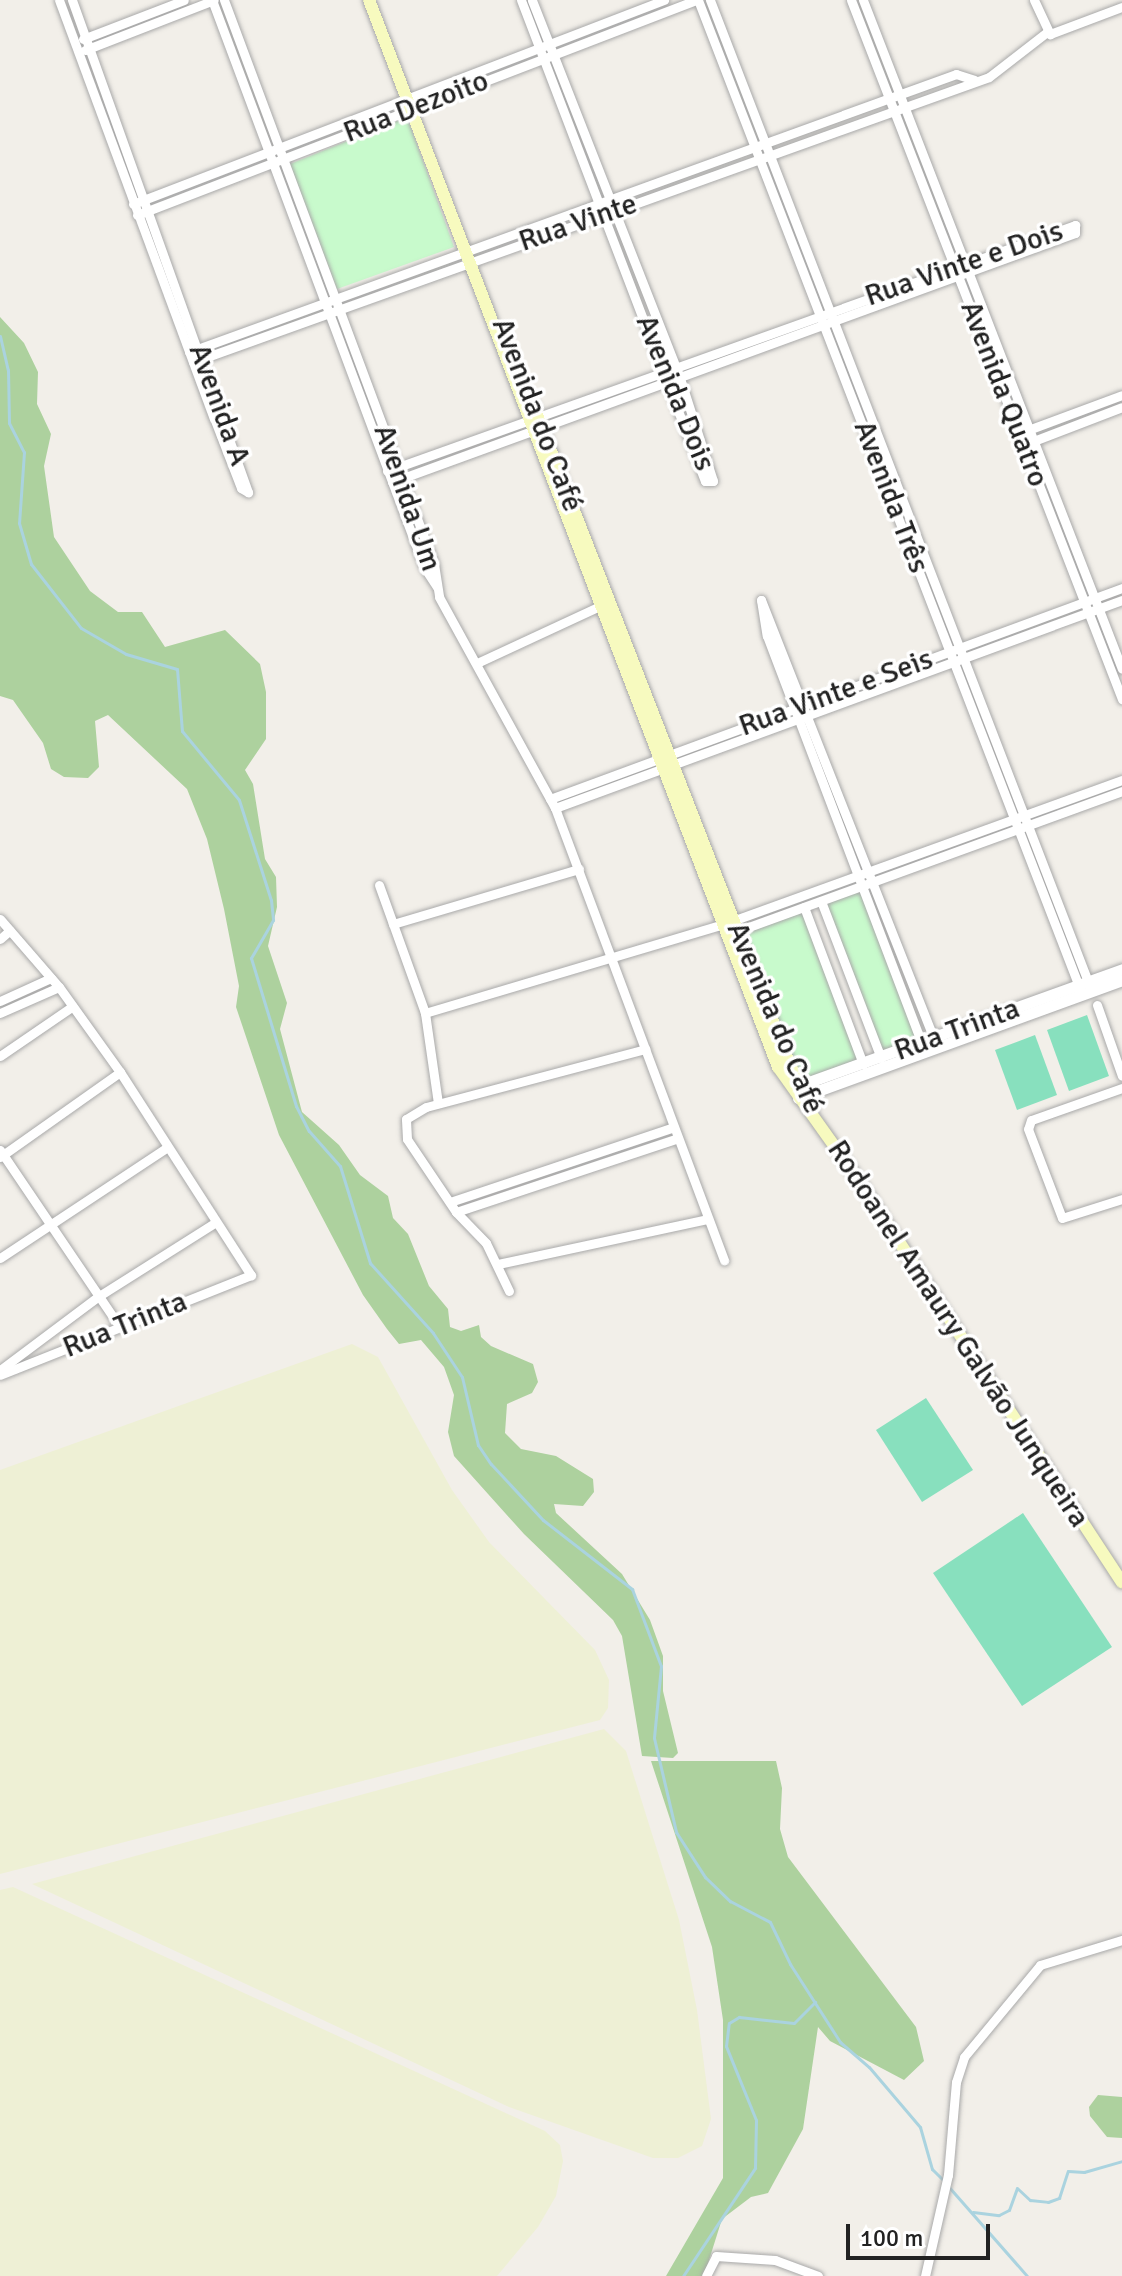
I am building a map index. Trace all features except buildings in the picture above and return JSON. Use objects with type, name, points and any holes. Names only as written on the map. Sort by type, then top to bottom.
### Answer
[{"type":"main road","name":"Avenida do Café","points":[[369,0],[413,102]]},
{"type":"main road","name":"Avenida do Café","points":[[378,0],[413,102],[604,604],[798,1092],[820,1126]]},
{"type":"main road","name":"Rodoanel Amaury Galvão Junqueira","points":[[820,1126],[1122,1582]]},
{"type":"street","name":"Avenida A","points":[[59,0],[137,215],[198,361],[248,492],[241,488],[198,361]]},
{"type":"street","name":"Avenida A","points":[[72,0],[148,211],[193,350]]},
{"type":"street","points":[[74,43],[184,0]]},
{"type":"street","points":[[78,53],[213,0]]},
{"type":"street","name":"Avenida Um","points":[[213,0],[328,313],[437,587],[555,808],[724,1260]]},
{"type":"street","name":"Avenida Um","points":[[224,0],[339,309],[392,469]]},
{"type":"street","name":"Avenida Dois","points":[[521,0],[538,49],[547,58],[616,211],[680,378],[713,481],[705,481],[602,210],[547,58],[549,45],[532,0]]},
{"type":"street","name":"Rua Dezoito","points":[[137,215],[272,164],[538,49],[664,0]]},
{"type":"street","name":"Rua Dezoito","points":[[133,204],[278,148],[547,58],[697,0]]},
{"type":"street","name":"Avenida Três","points":[[697,0],[1017,824],[1085,988]]},
{"type":"street","name":"Avenida Três","points":[[710,0],[1028,820],[1085,988]]},
{"type":"street","name":"Avenida Quatro","points":[[851,0],[894,96],[904,105],[967,267],[1122,699]]},
{"type":"street","name":"Avenida Quatro","points":[[863,0],[894,96],[893,109],[956,271],[1025,431]]},
{"type":"street","points":[[1034,0],[1049,33],[1122,7]]},
{"type":"street","name":"Rua Vinte","points":[[193,350],[335,298],[602,210],[616,211],[968,82],[1003,69],[1049,33]]},
{"type":"street","name":"Rua Vinte","points":[[602,210],[611,201],[956,74],[968,82]]},
{"type":"street","name":"Rua Vinte e Dois","points":[[397,480],[665,371],[833,316],[1075,225],[1076,233],[967,267]]},
{"type":"street","name":"Rua Vinte","points":[[198,361],[339,309],[471,254]]},
{"type":"street","name":"Rua Vinte e Dois","points":[[392,469],[680,378],[821,320]]},
{"type":"street","points":[[1025,431],[1122,395]]},
{"type":"street","points":[[1029,442],[1122,407]]},
{"type":"street","name":"Avenida Quatro","points":[[1029,442],[1095,598]]},
{"type":"street","name":"Rua Vinte e Seis","points":[[1091,607],[1095,598],[1122,588]]},
{"type":"street","points":[[923,1048],[764,624],[761,600],[806,705],[935,1043]]},
{"type":"street","name":"Rua Vinte e Seis","points":[[555,808],[795,709],[1091,607],[1122,600]]},
{"type":"street","points":[[477,663],[604,604]]},
{"type":"street","name":"Avenida Quatro","points":[[1091,607],[1122,669]]},
{"type":"street","name":"Rua Vinte e Seis","points":[[550,799],[799,720],[953,656]]},
{"type":"street","points":[[1028,820],[1122,780]]},
{"type":"street","points":[[425,1013],[612,958],[804,907],[862,887],[872,878],[1017,824],[1122,791]]},
{"type":"street","points":[[393,924],[579,869]]},
{"type":"street","points":[[731,927],[858,876],[872,878]]},
{"type":"street","points":[[379,885],[425,1013],[438,1103]]},
{"type":"street","points":[[821,901],[881,1058]]},
{"type":"street","points":[[804,907],[863,1064]]},
{"type":"street","points":[[0,919],[73,1006],[120,1072],[216,1222],[99,1296],[0,1372]]},
{"type":"street","points":[[0,939],[10,930]]},
{"type":"street","name":"Rua Trinta","points":[[798,1092],[1085,988],[1122,969]]},
{"type":"street","points":[[0,1001],[51,978]]},
{"type":"street","name":"Rua Trinta","points":[[1085,988],[1122,980]]},
{"type":"street","points":[[0,1013],[59,987]]},
{"type":"street","points":[[1097,1005],[1122,1076]]},
{"type":"street","points":[[0,1056],[73,1006]]},
{"type":"street","name":"Rua Trinta","points":[[798,1092],[863,1064],[923,1048]]},
{"type":"street","points":[[509,1291],[483,1239],[456,1212],[404,1130],[410,1113],[645,1049]]},
{"type":"street","points":[[120,1072],[1,1154],[120,1327]]},
{"type":"street","points":[[1122,1088],[1029,1123],[1058,1213],[1069,1219],[1122,1199]]},
{"type":"street","points":[[450,1202],[674,1127]]},
{"type":"street","points":[[456,1212],[678,1138]]},
{"type":"street","points":[[0,1258],[168,1147]]},
{"type":"street","points":[[498,1264],[708,1219]]},
{"type":"street","name":"Rua Trinta","points":[[0,1372],[251,1275],[216,1222]]},
{"type":"street","points":[[925,2276],[948,2175],[956,2082],[964,2057],[1040,1965],[1122,1940]]},
{"type":"street","points":[[706,2276],[716,2256],[775,2260],[818,2276]]},
{"type":"green space","points":[[407,117],[454,247],[337,289],[290,164]]},
{"type":"green space","points":[[0,317],[24,343],[38,372],[37,404],[51,434],[44,466],[54,537],[90,591],[118,612],[142,612],[165,647],[225,630],[260,664],[266,692],[266,739],[245,770],[253,784],[265,859],[276,877],[277,907],[268,946],[287,1003],[280,1029],[302,1112],[339,1145],[360,1175],[388,1196],[393,1218],[408,1234],[429,1286],[448,1309],[450,1327],[461,1331],[479,1325],[481,1337],[491,1346],[533,1364],[538,1382],[532,1393],[507,1404],[505,1433],[521,1449],[556,1456],[593,1479],[594,1492],[583,1506],[554,1504],[556,1513],[622,1574],[650,1620],[663,1656],[663,1691],[678,1753],[673,1758],[642,1756],[622,1636],[613,1620],[524,1534],[454,1456],[448,1432],[454,1395],[444,1367],[421,1340],[399,1344],[387,1329],[363,1295],[279,1135],[236,1007],[239,986],[224,909],[207,839],[187,789],[108,715],[95,721],[99,767],[88,778],[64,777],[51,769],[43,743],[13,700],[0,696]]},
{"type":"green space","points":[[862,887],[921,1043],[881,1058],[821,901]]},
{"type":"green space","points":[[804,907],[863,1064],[800,1086],[738,930]]},
{"type":"green space","points":[[1087,1015],[1109,1076],[1069,1091],[1047,1030]]},
{"type":"green space","points":[[1035,1035],[1057,1095],[1017,1110],[995,1050]]},
{"type":"green space","points":[[352,1344],[378,1357],[452,1490],[489,1542],[595,1650],[609,1680],[608,1708],[600,1720],[0,1874],[0,1470]]},
{"type":"green space","points":[[926,1398],[973,1470],[922,1502],[876,1430]]},
{"type":"green space","points":[[1023,1513],[1112,1647],[1022,1706],[933,1573]]},
{"type":"green space","points":[[604,1729],[626,1751],[679,1920],[697,2010],[711,2119],[702,2146],[678,2158],[653,2158],[509,2107],[32,1884]]},
{"type":"green space","points":[[651,1761],[776,1761],[782,1788],[780,1829],[788,1857],[916,2027],[924,2061],[904,2080],[830,2041],[818,2027],[803,2129],[768,2193],[751,2197],[722,2219],[704,2276],[666,2276],[723,2178],[723,2020],[712,1947]]},
{"type":"green space","points":[[13,1887],[545,2131],[560,2145],[563,2161],[556,2196],[538,2227],[497,2276],[0,2276],[0,1890]]},
{"type":"green space","points":[[1098,2095],[1122,2097],[1122,2138],[1107,2137],[1090,2116],[1089,2107]]},
{"type":"waterway","points":[[0,336],[8,370],[9,423],[24,452],[19,523],[31,564],[81,628],[126,654],[177,669],[182,731],[239,800],[271,900],[273,920],[251,958],[296,1106],[309,1131],[340,1166],[370,1263],[433,1333],[462,1377],[478,1445],[491,1464],[543,1520],[632,1589],[661,1666],[654,1738],[676,1832],[705,1877],[730,1901],[770,1922],[790,1964],[840,2042],[869,2067],[920,2127],[932,2169],[943,2180]]},
{"type":"waterway","points":[[683,2276],[755,2168],[756,2120],[726,2046],[729,2023],[739,2017],[794,2023],[815,2002]]},
{"type":"waterway","points":[[973,2212],[999,2215],[1009,2210],[1017,2188],[1030,2200],[1048,2202],[1059,2198],[1068,2171],[1084,2172],[1122,2161]]},
{"type":"waterway","points":[[948,2186],[1027,2276]]}]
